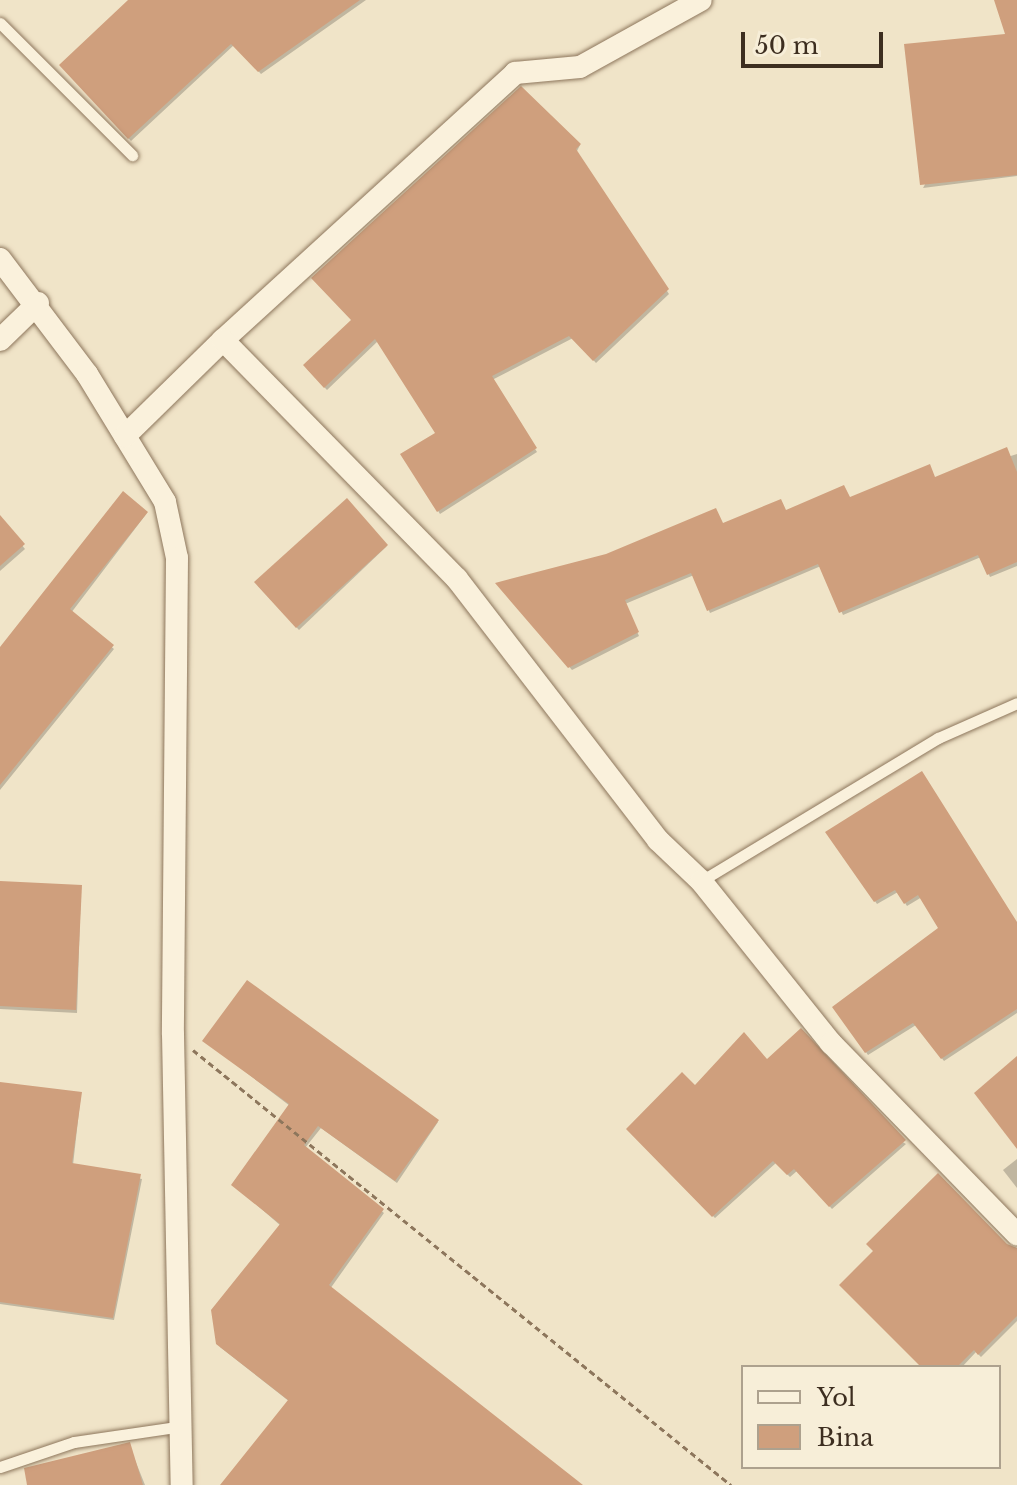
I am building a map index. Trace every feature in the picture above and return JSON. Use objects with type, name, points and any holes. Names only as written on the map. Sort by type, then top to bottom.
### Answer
[{"type":"street","points":[[125,436],[223,340],[515,73],[580,67],[701,0]]},
{"type":"street","points":[[0,259],[38,303],[165,502],[177,558],[173,1034],[182,1485]]},
{"type":"street","points":[[0,340],[38,303]]},
{"type":"street","points":[[223,340],[457,579],[658,840],[701,881],[831,1043],[1017,1234]]},
{"type":"lane","points":[[0,23],[132,155]]},
{"type":"lane","points":[[701,881],[938,738],[1017,703]]},
{"type":"lane","points":[[0,1467],[74,1442],[182,1426]]},
{"type":"path","points":[[173,1034],[731,1485]]},
{"type":"building","points":[[128,0],[360,0],[258,72],[231,44],[128,139],[59,65]]},
{"type":"building","points":[[994,0],[1017,0],[1017,175],[920,185],[904,44],[1005,34]]},
{"type":"building","points":[[521,86],[581,144],[576,149],[669,289],[593,361],[569,336],[492,376],[537,448],[437,512],[400,454],[435,433],[375,339],[324,388],[303,365],[351,320],[311,278]]},
{"type":"building","points":[[1007,447],[1017,472],[1017,562],[987,575],[978,555],[839,613],[818,564],[707,611],[691,573],[625,600],[639,632],[568,668],[495,583],[606,554],[716,508],[723,523],[781,499],[786,510],[844,485],[850,497],[930,464],[935,477]]},
{"type":"building","points":[[123,491],[148,512],[70,609],[114,645],[0,785],[0,647]]},
{"type":"building","points":[[347,498],[388,545],[296,628],[254,582]]},
{"type":"building","points":[[0,515],[25,544],[0,566]]},
{"type":"building","points":[[922,771],[1017,922],[1017,1009],[941,1059],[913,1023],[865,1053],[832,1007],[938,928],[918,895],[904,904],[895,890],[874,902],[825,832]]},
{"type":"building","points":[[0,881],[82,885],[76,1010],[0,1006]]},
{"type":"building","points":[[247,980],[439,1120],[395,1181],[318,1126],[304,1145],[384,1209],[329,1285],[583,1485],[220,1485],[288,1400],[216,1344],[211,1310],[280,1224],[231,1185],[289,1104],[202,1041]]},
{"type":"building","points":[[801,1028],[906,1140],[829,1207],[794,1169],[787,1175],[773,1161],[712,1217],[626,1129],[682,1072],[695,1085],[744,1032],[767,1059]]},
{"type":"building","points":[[1017,1056],[1017,1149],[974,1093]]},
{"type":"building","points":[[0,1082],[82,1092],[72,1163],[141,1174],[113,1318],[0,1302]]},
{"type":"building","points":[[938,1173],[1007,1244],[1017,1248],[1017,1316],[978,1355],[974,1350],[959,1365],[919,1365],[839,1285],[873,1251],[866,1244]]},
{"type":"building","points":[[130,1442],[143,1485],[27,1485],[24,1468]]}]
